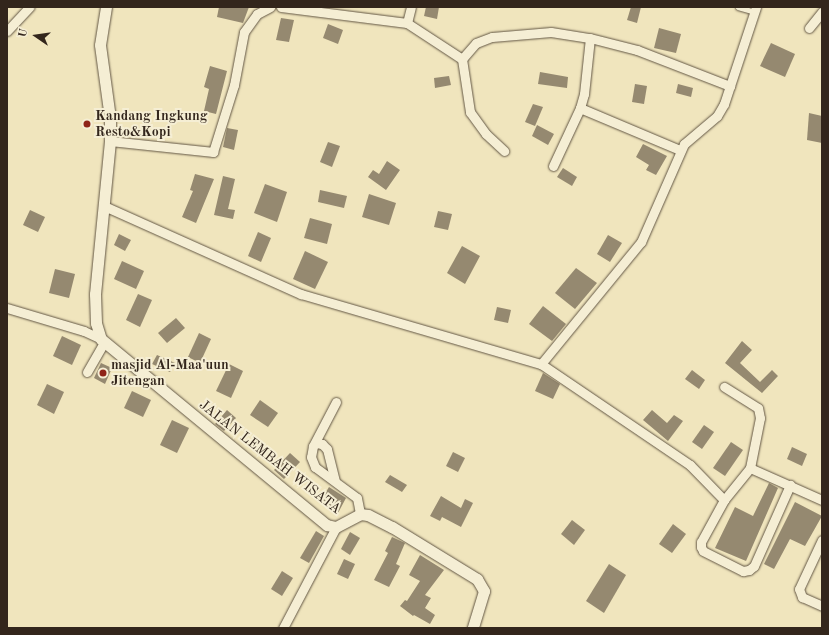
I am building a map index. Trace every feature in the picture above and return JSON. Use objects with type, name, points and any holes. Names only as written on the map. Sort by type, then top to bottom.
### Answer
[{"type":"street","points":[[7,31],[29,7]]},
{"type":"street","points":[[87,372],[100,334],[97,251],[104,206],[110,141],[108,97],[100,45],[106,7]]},
{"type":"street","points":[[110,141],[213,152],[234,85],[244,32],[257,14],[270,7]]},
{"type":"street","points":[[282,7],[408,23],[452,55],[462,59]]},
{"type":"street","points":[[408,23],[411,7]]},
{"type":"street","points":[[541,364],[641,242],[680,150],[684,144],[717,116],[724,104],[756,9]]},
{"type":"street","points":[[809,28],[822,12]]},
{"type":"street","points":[[504,151],[482,130],[470,112],[462,59],[476,43],[492,37],[545,32],[590,38],[637,50],[730,86]]},
{"type":"street","points":[[553,166],[580,108],[584,94],[590,38]]},
{"type":"street","points":[[580,108],[680,150]]},
{"type":"street","points":[[104,206],[301,294],[541,364],[690,465],[724,500]]},
{"type":"street","points":[[7,308],[84,331],[100,334]]},
{"type":"street","points":[[84,331],[100,334]]},
{"type":"street","name":"JALAN LEMBAH WISATA","points":[[100,334],[327,525],[336,527],[360,514],[392,526],[482,584],[483,598],[473,628]]},
{"type":"street","points":[[724,387],[758,408],[759,412],[750,468],[724,500],[701,542],[703,551],[743,571],[749,570],[754,566],[790,485]]},
{"type":"street","points":[[336,402],[311,453],[312,462],[315,467],[335,480],[357,498],[360,514]]},
{"type":"street","points":[[316,443],[322,444],[327,449],[335,480]]},
{"type":"street","points":[[750,468],[822,500]]},
{"type":"street","points":[[283,628],[336,527]]},
{"type":"street","points":[[822,540],[799,589],[802,597],[822,606]]},
{"type":"lane","points":[[738,7],[756,9]]},
{"type":"building","points":[[219,7],[249,7],[243,23],[217,17]]},
{"type":"building","points":[[426,7],[439,7],[437,19],[424,16]]},
{"type":"building","points":[[631,7],[641,7],[637,23],[627,20]]},
{"type":"building","points":[[281,18],[294,20],[289,42],[276,40]]},
{"type":"building","points":[[328,24],[343,30],[338,44],[323,38]]},
{"type":"building","points":[[659,28],[681,34],[676,53],[654,48]]},
{"type":"building","points":[[771,43],[795,54],[785,77],[760,66]]},
{"type":"building","points":[[210,66],[227,71],[216,114],[204,111],[209,89],[204,87]]},
{"type":"building","points":[[540,72],[568,77],[567,88],[538,84]]},
{"type":"building","points":[[449,76],[451,85],[435,88],[434,78]]},
{"type":"building","points":[[635,84],[647,86],[644,104],[632,102]]},
{"type":"building","points":[[678,84],[693,88],[691,97],[676,93]]},
{"type":"building","points":[[533,104],[543,107],[535,126],[525,122]]},
{"type":"building","points":[[809,113],[822,116],[822,143],[807,140]]},
{"type":"building","points":[[537,125],[554,134],[548,145],[532,136]]},
{"type":"building","points":[[227,128],[238,130],[234,150],[223,147]]},
{"type":"building","points":[[328,142],[340,146],[332,167],[320,162]]},
{"type":"building","points":[[643,144],[667,156],[656,175],[646,170],[649,165],[636,157]]},
{"type":"building","points":[[387,161],[400,170],[386,190],[368,177],[373,170],[379,174]]},
{"type":"building","points":[[563,168],[577,177],[572,186],[557,177]]},
{"type":"building","points":[[195,174],[214,179],[196,223],[182,217],[193,191],[190,190]]},
{"type":"building","points":[[223,176],[235,179],[228,209],[235,210],[233,219],[214,215]]},
{"type":"building","points":[[265,184],[287,192],[277,222],[254,213]]},
{"type":"building","points":[[320,190],[347,196],[344,208],[318,202]]},
{"type":"building","points":[[369,194],[396,203],[389,225],[362,217]]},
{"type":"building","points":[[30,210],[45,217],[38,232],[23,225]]},
{"type":"building","points":[[438,211],[452,214],[448,230],[434,227]]},
{"type":"building","points":[[310,218],[332,224],[327,244],[304,238]]},
{"type":"building","points":[[258,232],[271,238],[261,262],[248,256]]},
{"type":"building","points":[[119,234],[131,240],[125,251],[114,245]]},
{"type":"building","points":[[608,235],[622,243],[610,262],[597,254]]},
{"type":"building","points":[[462,246],[480,256],[465,284],[447,273]]},
{"type":"building","points":[[305,251],[328,262],[315,289],[293,279]]},
{"type":"building","points":[[122,261],[144,271],[136,289],[114,279]]},
{"type":"building","points":[[576,268],[597,283],[575,309],[555,293]]},
{"type":"building","points":[[55,269],[75,274],[69,298],[49,293]]},
{"type":"building","points":[[138,294],[152,300],[140,327],[126,320]]},
{"type":"building","points":[[543,306],[566,324],[552,341],[529,324]]},
{"type":"building","points":[[497,307],[511,310],[508,323],[494,320]]},
{"type":"building","points":[[176,318],[185,328],[167,343],[158,333]]},
{"type":"building","points":[[199,333],[211,339],[200,363],[188,357]]},
{"type":"building","points":[[62,336],[81,345],[72,365],[53,356]]},
{"type":"building","points":[[742,341],[752,350],[740,363],[760,382],[772,370],[778,376],[762,393],[725,363]]},
{"type":"building","points":[[157,355],[175,363],[170,372],[152,364]]},
{"type":"building","name":"masjid Al-Maa'uun Jitengan","points":[[101,363],[112,368],[105,384],[94,378]]},
{"type":"building","points":[[229,364],[243,371],[231,398],[216,391]]},
{"type":"building","points":[[692,370],[705,380],[699,389],[685,379]]},
{"type":"building","points":[[543,373],[560,384],[553,399],[535,391]]},
{"type":"building","points":[[47,384],[64,392],[54,414],[37,405]]},
{"type":"building","points":[[132,391],[151,400],[143,417],[124,408]]},
{"type":"building","points":[[260,400],[278,413],[268,427],[250,415]]},
{"type":"building","points":[[227,410],[236,418],[224,431],[215,424]]},
{"type":"building","points":[[652,410],[667,423],[674,415],[683,421],[668,441],[643,420]]},
{"type":"building","points":[[172,420],[189,428],[177,453],[160,445]]},
{"type":"building","points":[[704,425],[714,432],[702,449],[692,442]]},
{"type":"building","points":[[731,442],[743,450],[725,476],[713,468]]},
{"type":"building","points":[[792,447],[807,454],[802,466],[787,459]]},
{"type":"building","points":[[453,452],[465,458],[458,472],[446,466]]},
{"type":"building","points":[[290,453],[300,462],[284,479],[274,470]]},
{"type":"building","points":[[390,475],[407,485],[402,492],[385,482]]},
{"type":"building","points":[[769,483],[778,488],[746,561],[715,548],[735,507],[753,516]]},
{"type":"building","points":[[329,487],[346,498],[338,513],[320,502]]},
{"type":"building","points":[[441,496],[461,508],[465,499],[473,503],[461,527],[442,517],[440,521],[430,516]]},
{"type":"building","points":[[795,502],[822,516],[805,546],[790,539],[774,569],[764,564]]},
{"type":"building","points":[[572,520],[585,530],[574,545],[561,534]]},
{"type":"building","points":[[673,524],[686,534],[672,553],[659,544]]},
{"type":"building","points":[[316,531],[324,536],[309,563],[300,558]]},
{"type":"building","points":[[350,532],[360,538],[350,555],[341,549]]},
{"type":"building","points":[[392,537],[405,543],[396,564],[400,566],[389,587],[374,580],[388,553],[385,551]]},
{"type":"building","points":[[420,555],[444,570],[425,595],[431,598],[425,608],[435,615],[430,624],[414,615],[413,616],[400,606],[405,600],[407,601],[420,581],[409,575]]},
{"type":"building","points":[[344,559],[355,564],[348,579],[337,574]]},
{"type":"building","points":[[609,564],[626,575],[604,613],[586,601]]},
{"type":"building","points":[[282,571],[293,578],[282,596],[271,589]]},
{"type":"place","name":"Kandang Ingkung Resto&Kopi","points":[[87,124]]},
{"type":"place","name":"masjid Al-Maa'uun Jitengan","points":[[103,373]]}]
